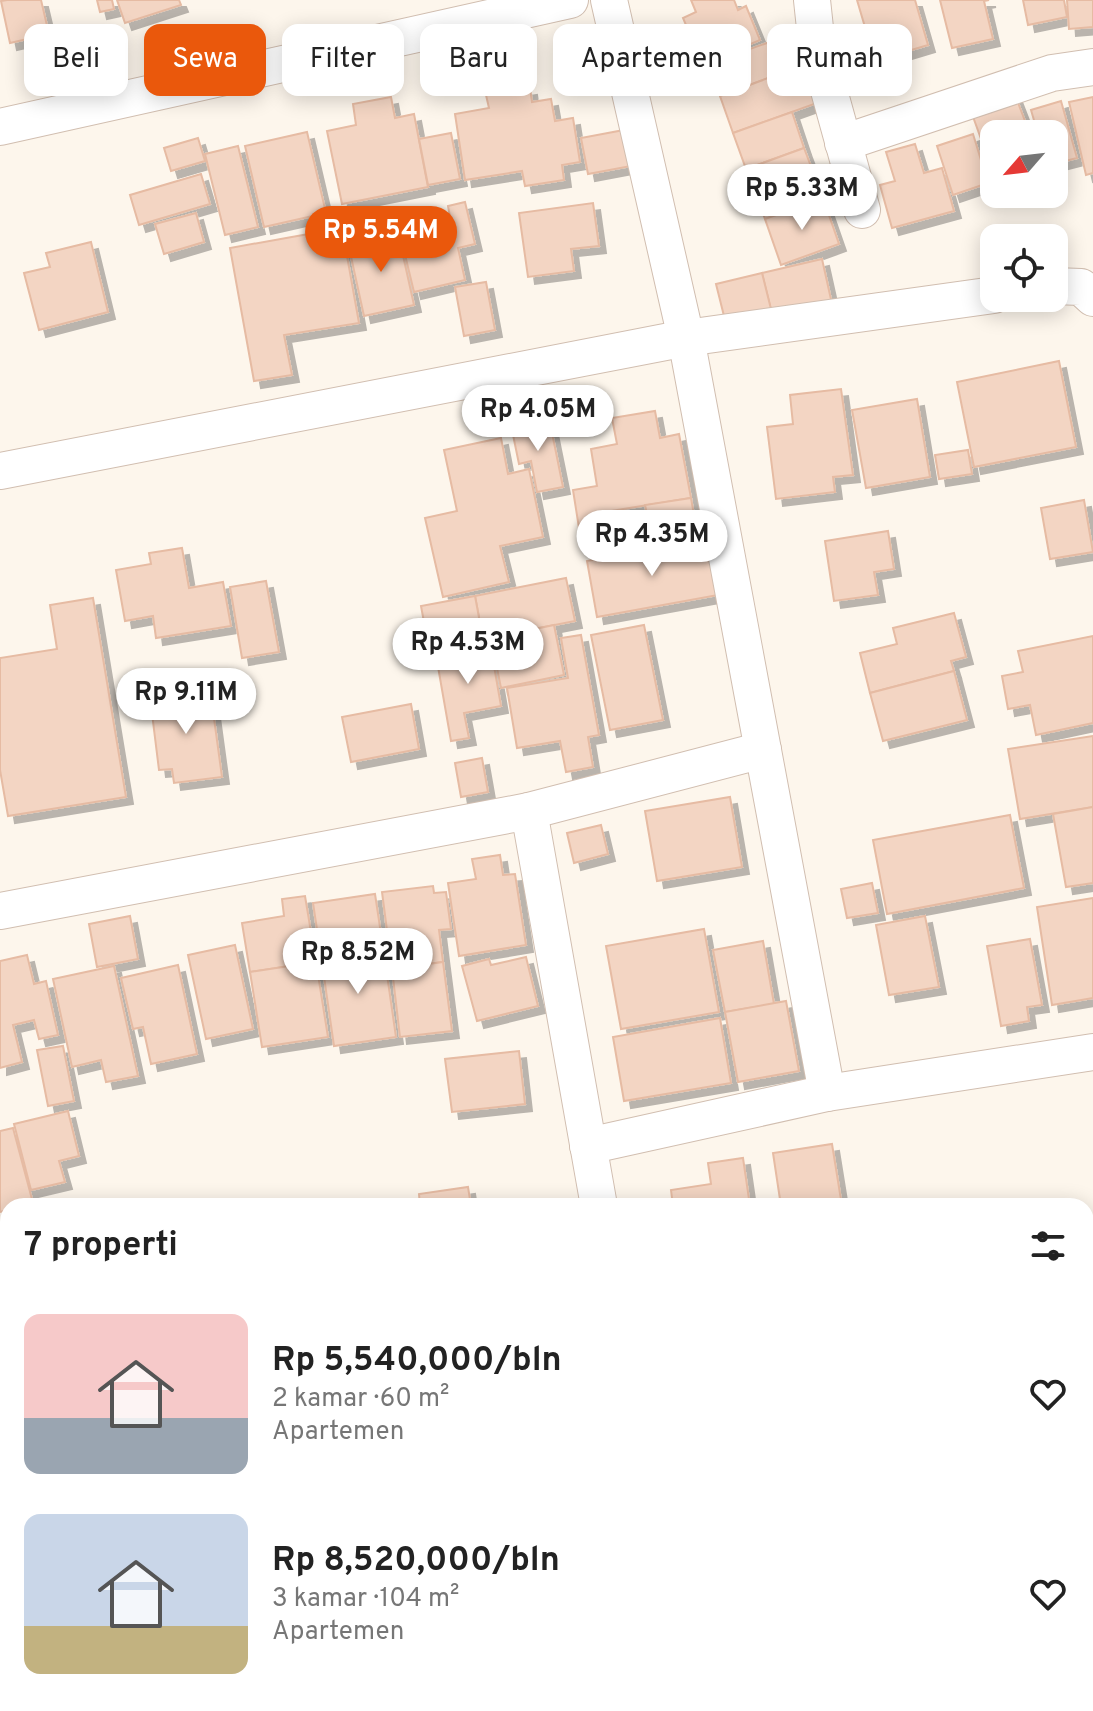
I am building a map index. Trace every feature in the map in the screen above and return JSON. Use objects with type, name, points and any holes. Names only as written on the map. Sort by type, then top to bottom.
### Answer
[{"type":"street","points":[[0,127],[570,0]]},
{"type":"street","points":[[609,0],[686,338],[827,1093]]},
{"type":"street","points":[[812,0],[817,47],[862,210]]},
{"type":"street","points":[[843,143],[1052,73],[1093,67]]},
{"type":"street","points":[[1068,285],[1081,287],[1093,298]]},
{"type":"street","points":[[0,471],[686,338],[980,297]]},
{"type":"street","points":[[0,911],[529,811],[763,750]]},
{"type":"street","points":[[529,811],[598,1198]]},
{"type":"street","points":[[588,1146],[827,1093],[1093,1052]]},
{"type":"building","points":[[41,0],[47,24],[24,24],[24,40],[10,43],[1,1]]},
{"type":"building","points":[[97,0],[112,0],[114,9],[100,12]]},
{"type":"building","points":[[117,0],[179,0],[181,5],[125,23]]},
{"type":"building","points":[[691,0],[734,0],[738,10],[746,6],[760,40],[751,44],[751,24],[686,24],[683,18],[696,12]]},
{"type":"building","points":[[857,0],[915,0],[928,45],[912,50],[912,24],[864,24]]},
{"type":"building","points":[[940,0],[989,0],[984,1],[993,39],[952,48]]},
{"type":"building","points":[[1023,0],[1064,0],[1067,17],[1028,25]]},
{"type":"building","points":[[1067,0],[1093,0],[1093,27],[1069,29]]},
{"type":"building","points":[[767,43],[767,78],[751,84],[751,49]]},
{"type":"building","points":[[767,78],[767,96],[814,96],[817,103],[733,133],[720,96],[751,96],[751,84]]},
{"type":"building","points":[[1015,95],[1025,120],[980,120],[980,136],[971,111]]},
{"type":"building","points":[[486,96],[531,96],[532,102],[551,99],[555,121],[573,118],[580,162],[562,165],[564,180],[525,186],[522,171],[465,180],[455,114],[489,108]]},
{"type":"building","points":[[391,97],[395,118],[414,114],[428,187],[342,204],[327,131],[356,125],[353,104]]},
{"type":"building","points":[[1093,97],[1093,173],[1086,175],[1069,102]]},
{"type":"building","points":[[1061,101],[1066,120],[1034,120],[1031,110]]},
{"type":"building","points":[[792,112],[804,148],[746,169],[733,133]]},
{"type":"building","points":[[1068,126],[1077,158],[1068,160]]},
{"type":"building","points":[[624,130],[631,166],[588,174],[581,138]]},
{"type":"building","points":[[307,132],[326,213],[264,227],[245,146]]},
{"type":"building","points":[[451,133],[460,179],[428,185],[419,139]]},
{"type":"building","points":[[973,134],[980,157],[980,186],[953,195],[937,146]]},
{"type":"building","points":[[198,138],[205,161],[171,171],[164,148]]},
{"type":"building","points":[[915,144],[924,173],[942,168],[954,211],[892,228],[880,185],[895,181],[886,152]]},
{"type":"building","points":[[238,146],[258,227],[225,235],[205,154]]},
{"type":"building","points":[[804,148],[823,198],[765,219],[746,169]]},
{"type":"building","points":[[201,174],[210,204],[139,225],[130,195]]},
{"type":"building","points":[[823,198],[839,244],[781,265],[765,219]]},
{"type":"building","points":[[465,202],[475,244],[458,248],[465,280],[414,292],[400,234],[451,222],[448,206]]},
{"type":"building","points":[[593,203],[599,246],[571,249],[574,271],[528,277],[519,213]]},
{"type":"building","points":[[196,213],[204,242],[164,254],[155,224]]},
{"type":"building","points":[[342,228],[359,323],[284,335],[292,375],[254,381],[230,248]]},
{"type":"building","points":[[398,233],[414,305],[364,316],[348,243]]},
{"type":"building","points":[[91,242],[108,312],[39,330],[24,273],[50,267],[46,253]]},
{"type":"building","points":[[822,259],[832,304],[773,318],[762,273]]},
{"type":"building","points":[[762,273],[771,309],[725,320],[716,284]]},
{"type":"building","points":[[486,282],[495,330],[464,336],[455,287]]},
{"type":"building","points":[[1059,361],[1076,447],[974,467],[957,382]]},
{"type":"building","points":[[841,389],[853,475],[833,477],[835,492],[776,499],[767,427],[793,424],[790,395]]},
{"type":"building","points":[[917,399],[930,477],[866,488],[852,410]]},
{"type":"building","points":[[655,411],[660,438],[679,434],[691,498],[611,511],[613,522],[579,528],[573,490],[597,486],[591,449],[617,444],[612,418]]},
{"type":"building","points":[[549,418],[563,487],[537,492],[531,461],[519,464],[511,425]]},
{"type":"building","points":[[501,438],[508,474],[529,469],[543,537],[500,546],[509,582],[443,597],[425,518],[457,511],[444,450]]},
{"type":"building","points":[[968,450],[972,474],[939,479],[935,455]]},
{"type":"building","points":[[691,498],[694,515],[649,523],[645,505]]},
{"type":"building","points":[[1084,500],[1093,552],[1050,559],[1041,508]]},
{"type":"building","points":[[888,531],[894,569],[874,572],[878,595],[834,601],[825,541]]},
{"type":"building","points":[[708,539],[718,595],[597,617],[587,561]]},
{"type":"building","points":[[182,548],[189,588],[223,582],[231,626],[156,638],[153,616],[125,621],[116,570],[151,564],[149,553]]},
{"type":"building","points":[[566,578],[575,621],[483,639],[475,596]]},
{"type":"building","points":[[266,581],[279,652],[242,658],[230,587]]},
{"type":"building","points":[[475,596],[483,639],[429,649],[421,606]]},
{"type":"building","points":[[93,598],[126,797],[8,816],[0,770],[0,658],[57,649],[50,605]]},
{"type":"building","points":[[954,613],[966,657],[951,661],[954,671],[870,693],[860,653],[897,644],[893,628]]},
{"type":"building","points":[[554,625],[564,675],[501,688],[491,638]]},
{"type":"building","points":[[644,625],[663,720],[610,730],[591,635]]},
{"type":"building","points":[[581,635],[599,735],[588,737],[593,767],[566,772],[560,741],[517,748],[507,688],[568,678],[561,638]]},
{"type":"building","points":[[1093,636],[1093,723],[1036,735],[1030,705],[1008,709],[1002,676],[1023,672],[1018,651]]},
{"type":"building","points":[[490,643],[501,706],[464,713],[469,738],[451,741],[437,661],[451,659],[449,650]]},
{"type":"building","points":[[954,671],[967,720],[883,741],[870,693]]},
{"type":"building","points":[[210,689],[222,777],[174,783],[172,769],[159,770],[150,697]]},
{"type":"building","points":[[411,704],[419,749],[351,762],[342,717]]},
{"type":"building","points":[[1093,736],[1093,807],[1020,819],[1008,749]]},
{"type":"building","points":[[482,758],[488,792],[461,797],[455,763]]},
{"type":"building","points":[[730,797],[742,867],[657,881],[645,811]]},
{"type":"building","points":[[1093,807],[1093,883],[1066,887],[1053,814]]},
{"type":"building","points":[[1010,815],[1024,888],[887,914],[873,840]]},
{"type":"building","points":[[601,825],[608,854],[574,863],[567,833]]},
{"type":"building","points":[[500,855],[503,875],[515,874],[526,945],[459,956],[448,883],[476,879],[472,859]]},
{"type":"building","points":[[872,883],[878,913],[847,918],[841,889]]},
{"type":"building","points":[[433,886],[434,893],[446,892],[451,929],[439,930],[443,962],[392,969],[382,892]]},
{"type":"building","points":[[375,894],[383,947],[321,956],[313,903]]},
{"type":"building","points":[[305,896],[316,962],[250,972],[242,923],[284,916],[282,899]]},
{"type":"building","points":[[1093,898],[1093,998],[1052,1005],[1037,907]]},
{"type":"building","points":[[130,916],[138,959],[97,967],[89,924]]},
{"type":"building","points":[[925,916],[939,987],[889,995],[876,925]]},
{"type":"building","points":[[704,929],[719,1012],[621,1029],[606,946]]},
{"type":"building","points":[[1030,939],[1042,1005],[1027,1007],[1029,1021],[1001,1026],[987,946]]},
{"type":"building","points":[[763,941],[774,1004],[725,1012],[713,950]]},
{"type":"building","points":[[235,945],[253,1029],[206,1039],[188,955]]},
{"type":"building","points":[[383,947],[396,1037],[334,1046],[321,956]]},
{"type":"building","points":[[27,955],[34,984],[46,981],[58,1035],[39,1039],[34,1020],[13,1025],[22,1062],[0,1068],[0,961]]},
{"type":"building","points":[[526,957],[538,1006],[477,1021],[462,966],[489,959],[491,965]]},
{"type":"building","points":[[316,962],[328,1037],[262,1047],[250,972]]},
{"type":"building","points":[[443,962],[452,1031],[400,1037],[392,969]]},
{"type":"building","points":[[178,965],[197,1054],[151,1064],[143,1027],[133,1029],[121,978]]},
{"type":"building","points":[[114,966],[138,1076],[106,1082],[101,1060],[72,1067],[53,979]]},
{"type":"building","points":[[786,1001],[799,1071],[738,1082],[725,1012]]},
{"type":"building","points":[[720,1018],[731,1083],[624,1101],[613,1037]]},
{"type":"building","points":[[63,1046],[74,1101],[48,1106],[37,1050]]},
{"type":"building","points":[[519,1051],[525,1104],[452,1112],[445,1059]]},
{"type":"building","points":[[68,1111],[79,1156],[59,1161],[65,1182],[31,1190],[14,1124]]},
{"type":"building","points":[[13,1128],[32,1198],[0,1198],[0,1131]]},
{"type":"building","points":[[832,1144],[841,1198],[780,1198],[773,1153]]},
{"type":"building","points":[[743,1158],[749,1198],[672,1198],[671,1190],[711,1184],[708,1163]]},
{"type":"building","points":[[468,1187],[470,1198],[419,1198],[419,1194]]}]
